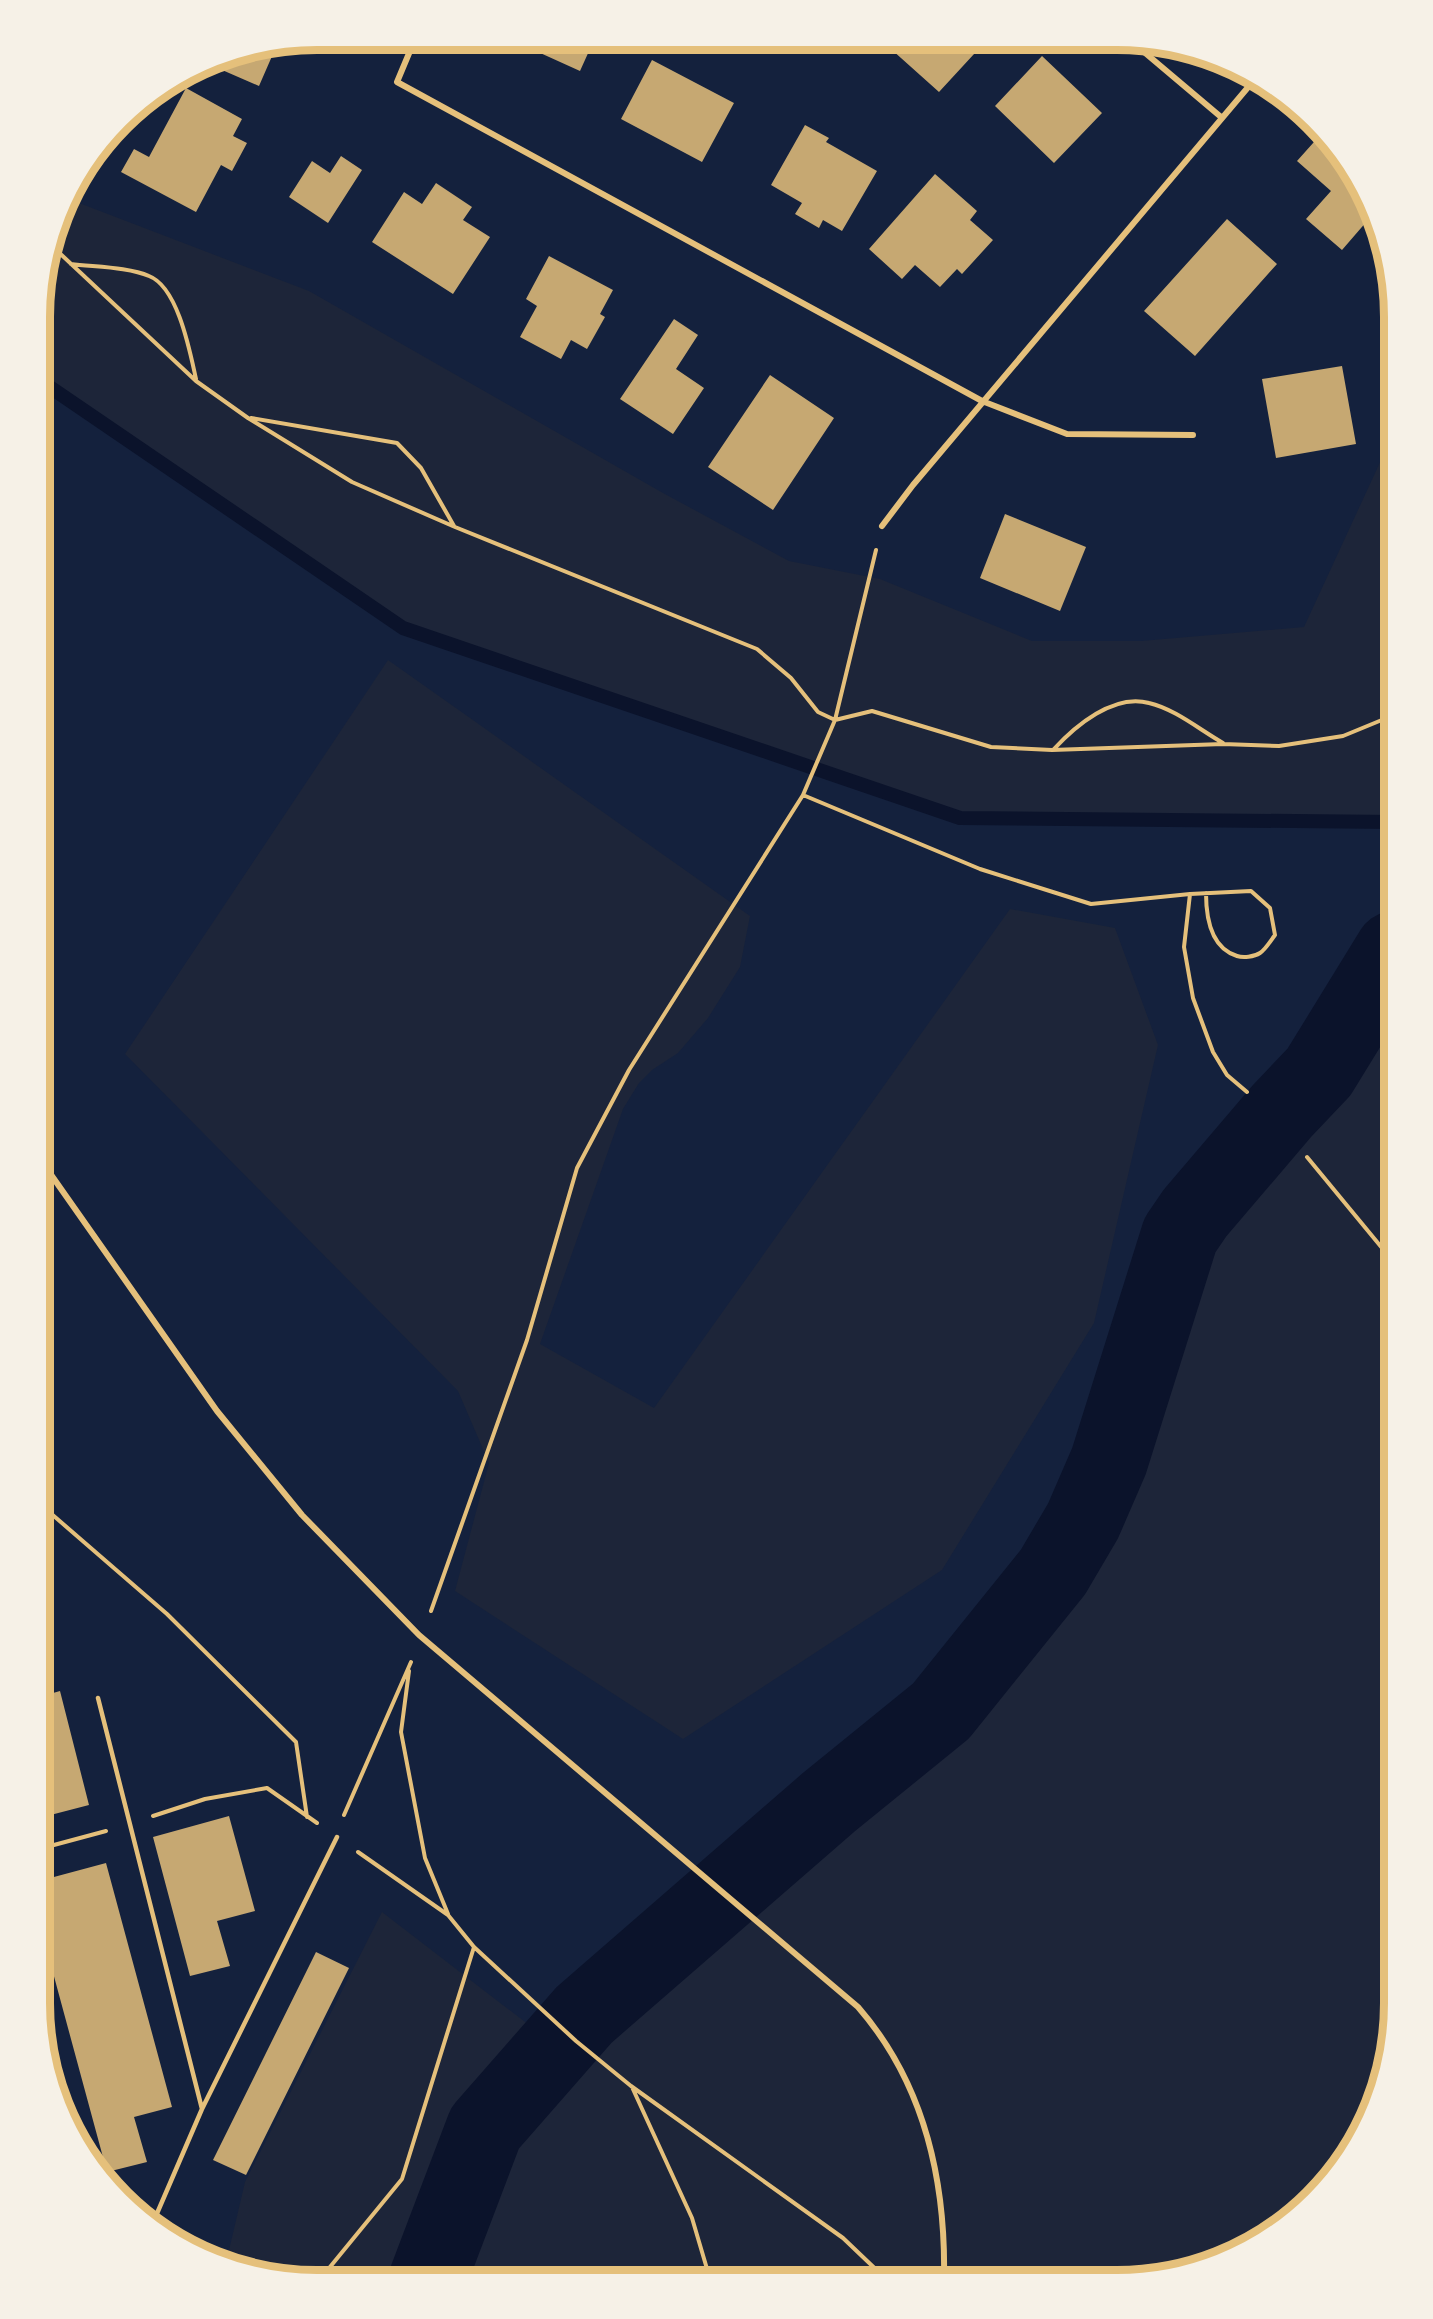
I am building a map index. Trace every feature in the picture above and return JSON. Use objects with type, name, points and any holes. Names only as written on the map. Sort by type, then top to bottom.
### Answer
[{"type":"street","points":[[410,50],[397,82],[982,401],[1067,434],[1192,435]]},
{"type":"street","points":[[1143,51],[1221,117]]},
{"type":"street","points":[[882,526],[982,401],[1249,85]]},
{"type":"street","points":[[50,1173],[218,1411],[302,1515],[419,1635],[858,2007],[887,2046],[912,2089],[936,2166],[944,2227],[944,2270]]},
{"type":"lane","points":[[98,1698],[202,2109]]},
{"type":"lane","points":[[156,2216],[202,2109],[337,1837]]},
{"type":"path","points":[[58,252],[196,381],[248,418],[352,482],[454,527],[757,649],[791,678],[818,712],[835,720],[872,711],[991,747],[1052,750],[1223,744],[1279,746],[1343,736],[1384,718]]},
{"type":"path","points":[[70,264],[147,274],[160,282],[186,333],[196,381]]},
{"type":"path","points":[[248,418],[359,437],[381,438],[397,443],[421,468],[454,527]]},
{"type":"path","points":[[448,1915],[425,1858],[401,1732],[410,1667],[419,1635],[438,1596],[527,1340],[577,1168],[629,1070],[803,795],[835,720],[882,526]]},
{"type":"path","points":[[1052,750],[1072,729],[1097,714],[1119,705],[1147,702],[1162,707],[1223,744]]},
{"type":"path","points":[[803,795],[980,868],[1091,904],[1191,894],[1206,893],[1251,891],[1270,908],[1275,935],[1260,953],[1243,958],[1225,952],[1213,935],[1206,914],[1206,893]]},
{"type":"path","points":[[1191,894],[1184,947],[1193,998],[1214,1052],[1227,1075],[1246,1092]]},
{"type":"path","points":[[1306,1157],[1384,1250]]},
{"type":"path","points":[[50,1513],[167,1614],[296,1742],[308,1817]]},
{"type":"path","points":[[337,1837],[350,1797],[410,1667]]},
{"type":"path","points":[[50,1846],[129,1824],[205,1799],[267,1788],[448,1915],[474,1947],[576,2042],[631,2086],[843,2238],[877,2270]]},
{"type":"path","points":[[328,2270],[402,2179],[474,1947]]},
{"type":"path","points":[[631,2086],[692,2218],[707,2270]]},
{"type":"shaded area","points":[[75,202],[309,291],[663,493],[789,561],[880,579],[1032,641],[1141,641],[1304,627],[1384,454],[1384,822],[960,818],[403,628],[50,387],[52,281],[59,247]]},
{"type":"shaded area","points":[[388,660],[750,916],[740,967],[708,1018],[678,1053],[652,1070],[639,1083],[623,1109],[540,1344],[654,1408],[1010,909],[1115,928],[1158,1045],[1094,1323],[942,1570],[683,1739],[455,1591],[489,1463],[458,1391],[125,1054]]},
{"type":"shaded area","points":[[1384,966],[1384,2003],[1378,2055],[1363,2105],[1339,2151],[1317,2179],[1293,2203],[1265,2225],[1235,2242],[1186,2260],[1134,2269],[316,2270],[264,2264],[228,2254],[245,2182],[382,1912],[555,2045],[584,2015],[829,1802],[941,1711],[1053,1572],[1083,1521],[1109,1461],[1180,1235],[1195,1213],[1282,1111],[1319,1072]]},
{"type":"building","points":[[534,50],[589,50],[580,71]]},
{"type":"building","points":[[892,50],[978,50],[939,92]]},
{"type":"building","points":[[273,53],[259,86],[218,68]]},
{"type":"building","points":[[1042,56],[1102,113],[1054,163],[995,106]]},
{"type":"building","points":[[652,60],[734,103],[702,162],[621,119]]},
{"type":"building","points":[[186,88],[242,119],[233,136],[247,143],[232,171],[221,165],[196,212],[121,172],[134,149],[149,157]]},
{"type":"building","points":[[805,125],[829,138],[826,142],[877,171],[842,231],[823,220],[819,228],[795,214],[802,203],[771,185]]},
{"type":"building","points":[[1316,139],[1339,168],[1356,198],[1366,222],[1342,250],[1306,219],[1331,191],[1297,161]]},
{"type":"building","points":[[341,156],[362,170],[328,223],[289,197],[312,161],[330,173]]},
{"type":"building","points":[[935,174],[977,211],[970,220],[993,240],[962,274],[957,269],[940,287],[915,265],[902,279],[869,249]]},
{"type":"building","points":[[436,183],[472,207],[463,220],[490,237],[453,294],[372,242],[404,192],[422,204]]},
{"type":"building","points":[[1227,219],[1277,264],[1195,356],[1144,311]]},
{"type":"building","points":[[549,256],[613,290],[600,314],[605,317],[587,349],[571,340],[561,359],[520,337],[537,306],[526,299]]},
{"type":"building","points":[[674,319],[698,335],[676,369],[704,388],[673,434],[620,399]]},
{"type":"building","points":[[1342,366],[1356,444],[1276,458],[1262,379]]},
{"type":"building","points":[[770,375],[834,418],[773,510],[708,467]]},
{"type":"building","points":[[1005,514],[1086,547],[1060,611],[980,578]]},
{"type":"building","points":[[60,1691],[89,1805],[50,1815],[50,1694]]},
{"type":"building","points":[[229,1816],[255,1911],[217,1921],[230,1966],[190,1976],[153,1837]]},
{"type":"building","points":[[106,1863],[172,2107],[134,2117],[147,2162],[110,2171],[105,2165],[50,1962],[50,1878]]},
{"type":"building","points":[[316,1952],[349,1968],[246,2175],[213,2160]]},
{"type":"waterway","points":[[50,387],[403,628],[960,818],[1384,822]]},
{"type":"waterway","points":[[431,2270],[485,2128],[584,2015],[829,1802],[941,1711],[1053,1572],[1083,1521],[1109,1461],[1180,1235],[1195,1213],[1282,1111],[1319,1072],[1384,966]]}]
